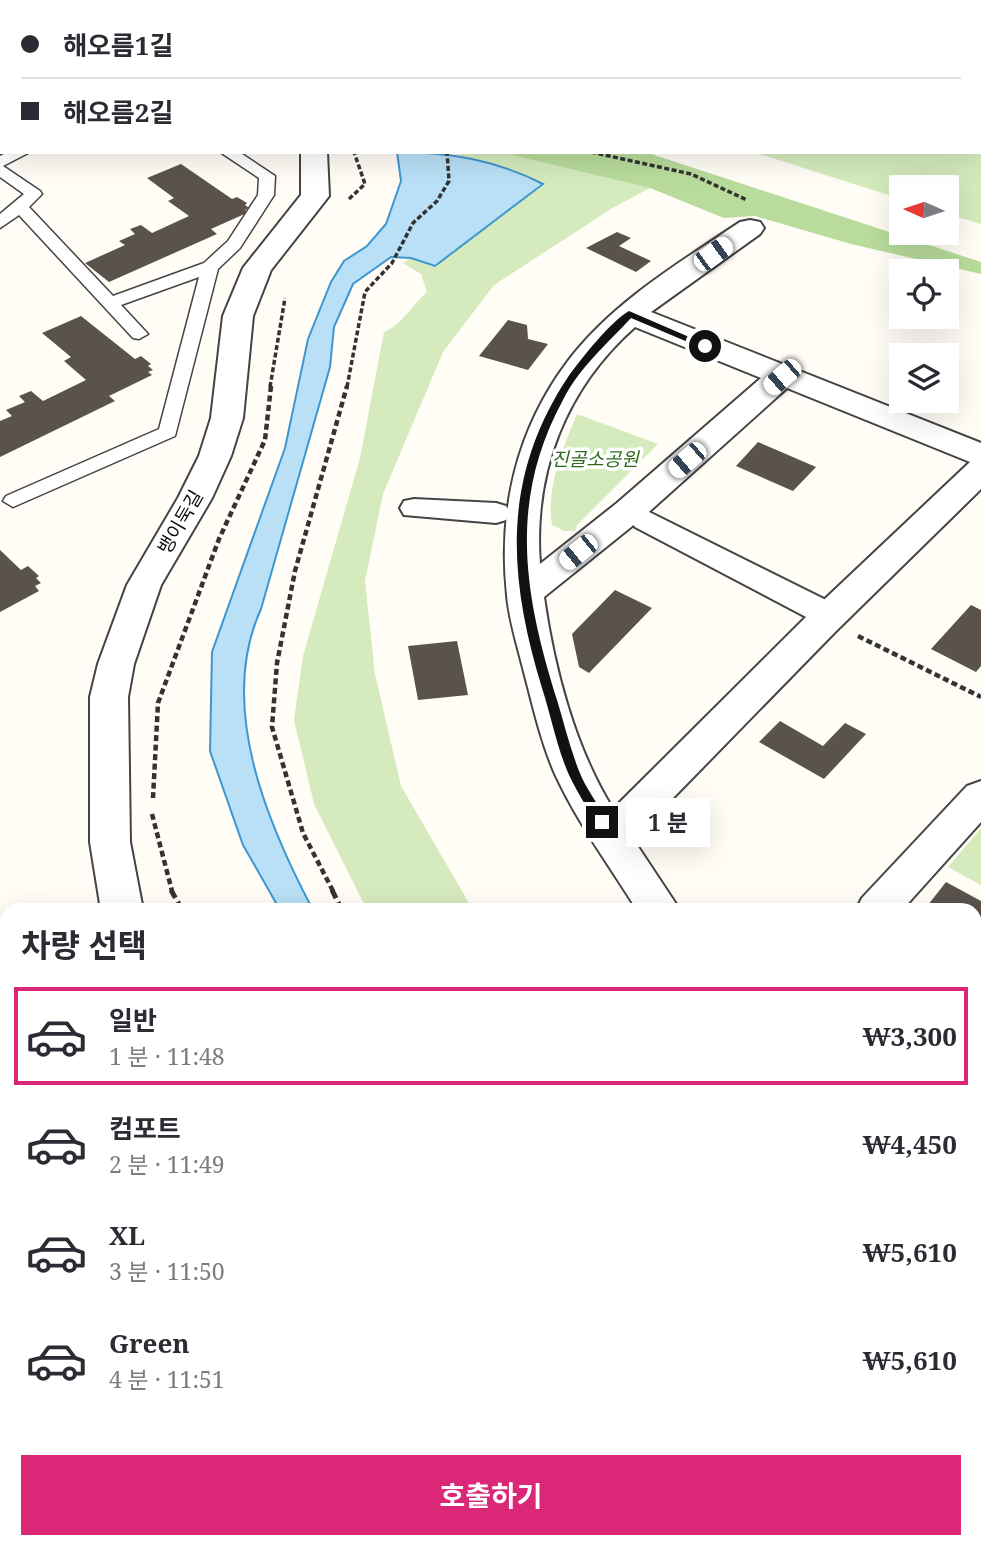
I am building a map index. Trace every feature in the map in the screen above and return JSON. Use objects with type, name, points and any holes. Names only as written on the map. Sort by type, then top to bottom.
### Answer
[{"type":"street","name":"뱅이둑길","points":[[121,903],[110,842],[109,697],[116,664],[144,585],[195,498],[215,456],[227,418],[238,316],[257,268],[315,196],[314,154]]},
{"type":"street","points":[[654,903],[574,774],[541,668],[524,595],[520,541],[524,492],[549,415],[580,367],[629,314],[752,215]]},
{"type":"street","points":[[629,314],[981,454]]},
{"type":"street","points":[[524,595],[782,377]]},
{"type":"street","points":[[611,836],[822,623],[981,470]]},
{"type":"street","points":[[414,508],[496,513]]},
{"type":"street","points":[[645,520],[731,567],[819,610]]},
{"type":"street","points":[[520,541],[551,551],[578,552]]},
{"type":"street","points":[[883,903],[981,796]]},
{"type":"lane","points":[[0,162],[18,154]]},
{"type":"lane","points":[[110,303],[210,267],[234,244],[266,195],[267,176],[231,154]]},
{"type":"lane","points":[[0,170],[34,194],[0,223]]},
{"type":"lane","points":[[19,206],[139,334]]},
{"type":"lane","points":[[13,500],[168,432],[210,267]]},
{"type":"path","points":[[345,203],[365,184],[355,154]]},
{"type":"path","points":[[338,903],[303,833],[272,727],[277,663],[295,571],[350,375],[357,321],[365,292],[392,263],[413,223],[437,201],[449,181],[447,154]]},
{"type":"path","points":[[600,154],[691,174],[752,215]]},
{"type":"path","points":[[178,903],[170,888],[152,814],[158,703],[219,539],[265,440],[274,351],[287,287]]},
{"type":"path","points":[[850,632],[981,697]]},
{"type":"green space","points":[[457,154],[507,154],[650,188],[611,209],[494,285],[443,352],[383,494],[365,581],[375,674],[401,786],[469,903],[364,903],[314,804],[294,720],[303,656],[360,458],[384,332],[402,320],[427,292],[421,274],[403,263],[411,258],[461,156]]},
{"type":"green space","points":[[507,154],[651,154],[889,232],[889,245],[929,245],[981,262],[981,274],[959,269],[959,259],[916,259],[851,244],[755,216],[724,218],[650,188]]},
{"type":"green space","points":[[759,154],[981,154],[981,224],[959,218],[959,175],[889,175],[889,195]]},
{"type":"green space","name":"진골소공원","points":[[577,414],[658,444],[577,525],[575,531],[564,531],[552,525],[551,497],[557,468]]},
{"type":"green space","points":[[981,828],[981,885],[948,867]]},
{"type":"water","points":[[397,154],[435,154],[490,163],[543,184],[435,266],[411,258],[391,257],[353,284],[334,327],[330,367],[249,646],[244,684],[246,723],[253,763],[279,840],[310,903],[276,903],[243,845],[210,751],[212,652],[285,448],[308,339],[331,282],[344,261],[367,246],[386,224],[401,181]]},
{"type":"building","points":[[181,164],[232,199],[237,197],[247,203],[245,205],[249,208],[245,210],[249,212],[211,229],[217,234],[109,282],[85,263],[125,245],[119,241],[135,234],[130,229],[141,225],[152,233],[189,216],[168,201],[174,198],[147,178]]},
{"type":"building","points":[[617,232],[631,238],[619,246],[651,261],[636,272],[586,248]]},
{"type":"building","points":[[81,316],[135,359],[141,356],[151,364],[148,366],[153,370],[148,372],[152,375],[109,396],[115,401],[0,457],[0,421],[12,416],[6,410],[25,402],[19,396],[31,391],[43,401],[86,380],[64,361],[71,357],[42,333]]},
{"type":"building","points":[[508,320],[527,325],[528,339],[548,344],[528,370],[479,356]]},
{"type":"building","points":[[758,442],[816,467],[793,491],[736,466]]},
{"type":"building","points":[[0,550],[21,570],[28,566],[39,576],[36,578],[41,583],[35,586],[39,591],[0,612]]},
{"type":"building","points":[[615,590],[652,608],[589,673],[579,667],[572,634]]},
{"type":"building","points":[[971,605],[981,610],[981,666],[976,672],[931,649]]},
{"type":"building","points":[[457,641],[468,695],[418,700],[408,646]]},
{"type":"building","points":[[780,721],[823,746],[845,723],[866,734],[824,779],[759,742]]},
{"type":"building","points":[[946,882],[981,901],[981,903],[930,903]]},
{"type":"route","points":[[602,822],[574,774],[535,646],[524,595],[519,527],[524,492],[549,415],[580,367],[629,314],[705,346]]}]
